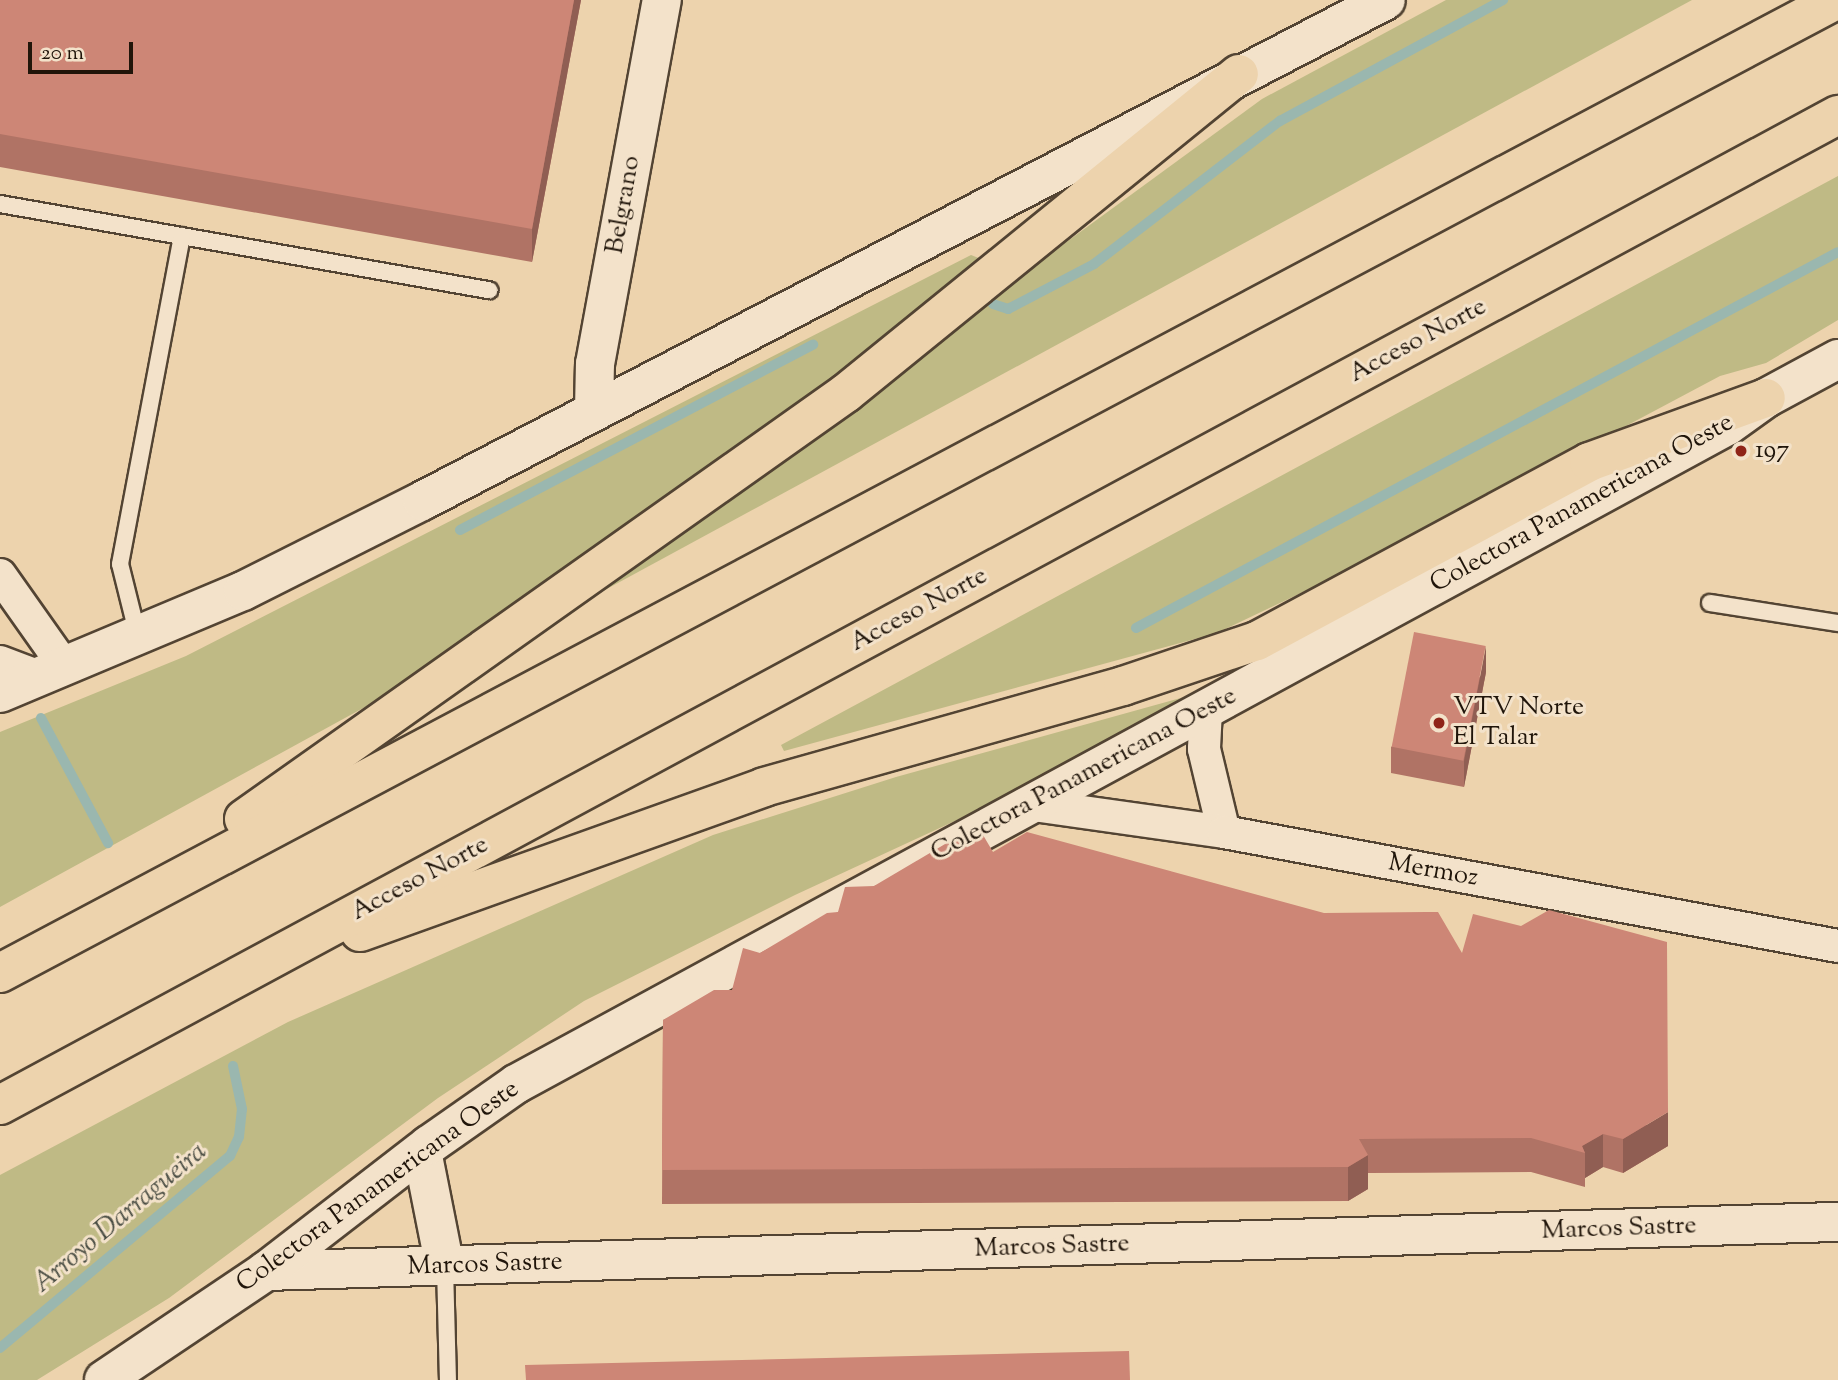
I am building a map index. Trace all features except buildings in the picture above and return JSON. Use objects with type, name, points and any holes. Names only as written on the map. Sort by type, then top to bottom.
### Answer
[{"type":"highway","points":[[0,973],[1836,0]]},
{"type":"highway","points":[[117,909],[846,393],[1240,74]]},
{"type":"highway","name":"Acceso Norte","points":[[0,1105],[1838,115]]},
{"type":"highway","points":[[253,969],[549,867],[764,787],[1135,682],[1257,641],[1589,462],[1766,398]]},
{"type":"street","name":"Belgrano","points":[[594,410],[595,364],[662,0]]},
{"type":"street","points":[[0,693],[243,591],[1386,0]]},
{"type":"street","name":"Colectora Panamericana Oeste","points":[[104,1380],[266,1271],[422,1151],[516,1084],[1026,804],[1206,710],[1727,426],[1766,398],[1838,359]]},
{"type":"street","points":[[0,575],[53,672]]},
{"type":"street","points":[[0,662],[53,672]]},
{"type":"street","points":[[1206,710],[1204,749],[1224,832]]},
{"type":"street","name":"Mermoz","points":[[1026,804],[1224,832],[1838,946]]},
{"type":"street","points":[[422,1151],[445,1267]]},
{"type":"street","name":"Marcos Sastre","points":[[266,1271],[1838,1222]]},
{"type":"lane","points":[[0,204],[489,290]]},
{"type":"lane","points":[[138,636],[120,564],[182,236]]},
{"type":"lane","points":[[1710,603],[1838,623]]},
{"type":"lane","points":[[445,1267],[448,1380]]},
{"type":"shaded area","points":[[1446,0],[1692,0],[592,597],[592,589],[1262,99]]},
{"type":"shaded area","points":[[1838,176],[1838,320],[1766,363],[1720,376],[1412,540],[1217,633],[784,751],[781,745]]},
{"type":"shaded area","points":[[971,255],[981,259],[830,396],[508,617],[376,701],[0,907],[0,732],[186,656]]},
{"type":"shaded area","points":[[1231,684],[1108,750],[795,895],[584,1001],[438,1098],[169,1298],[37,1380],[0,1380],[0,1175],[288,1022],[713,835],[896,777]]},
{"type":"waterway","points":[[993,304],[1008,309],[1094,264],[1280,121],[1503,0]]},
{"type":"waterway","points":[[1136,628],[1838,252]]},
{"type":"waterway","points":[[460,530],[813,345]]},
{"type":"waterway","name":"Arroyo Darragueira","points":[[41,718],[108,843]]},
{"type":"waterway","name":"Arroyo Darragueira","points":[[0,1348],[230,1156],[239,1137],[242,1109],[233,1066]]},
{"type":"place","name":"197","points":[[1741,451]]},
{"type":"place","name":"VTV Norte El Talar","points":[[1439,723]]}]
